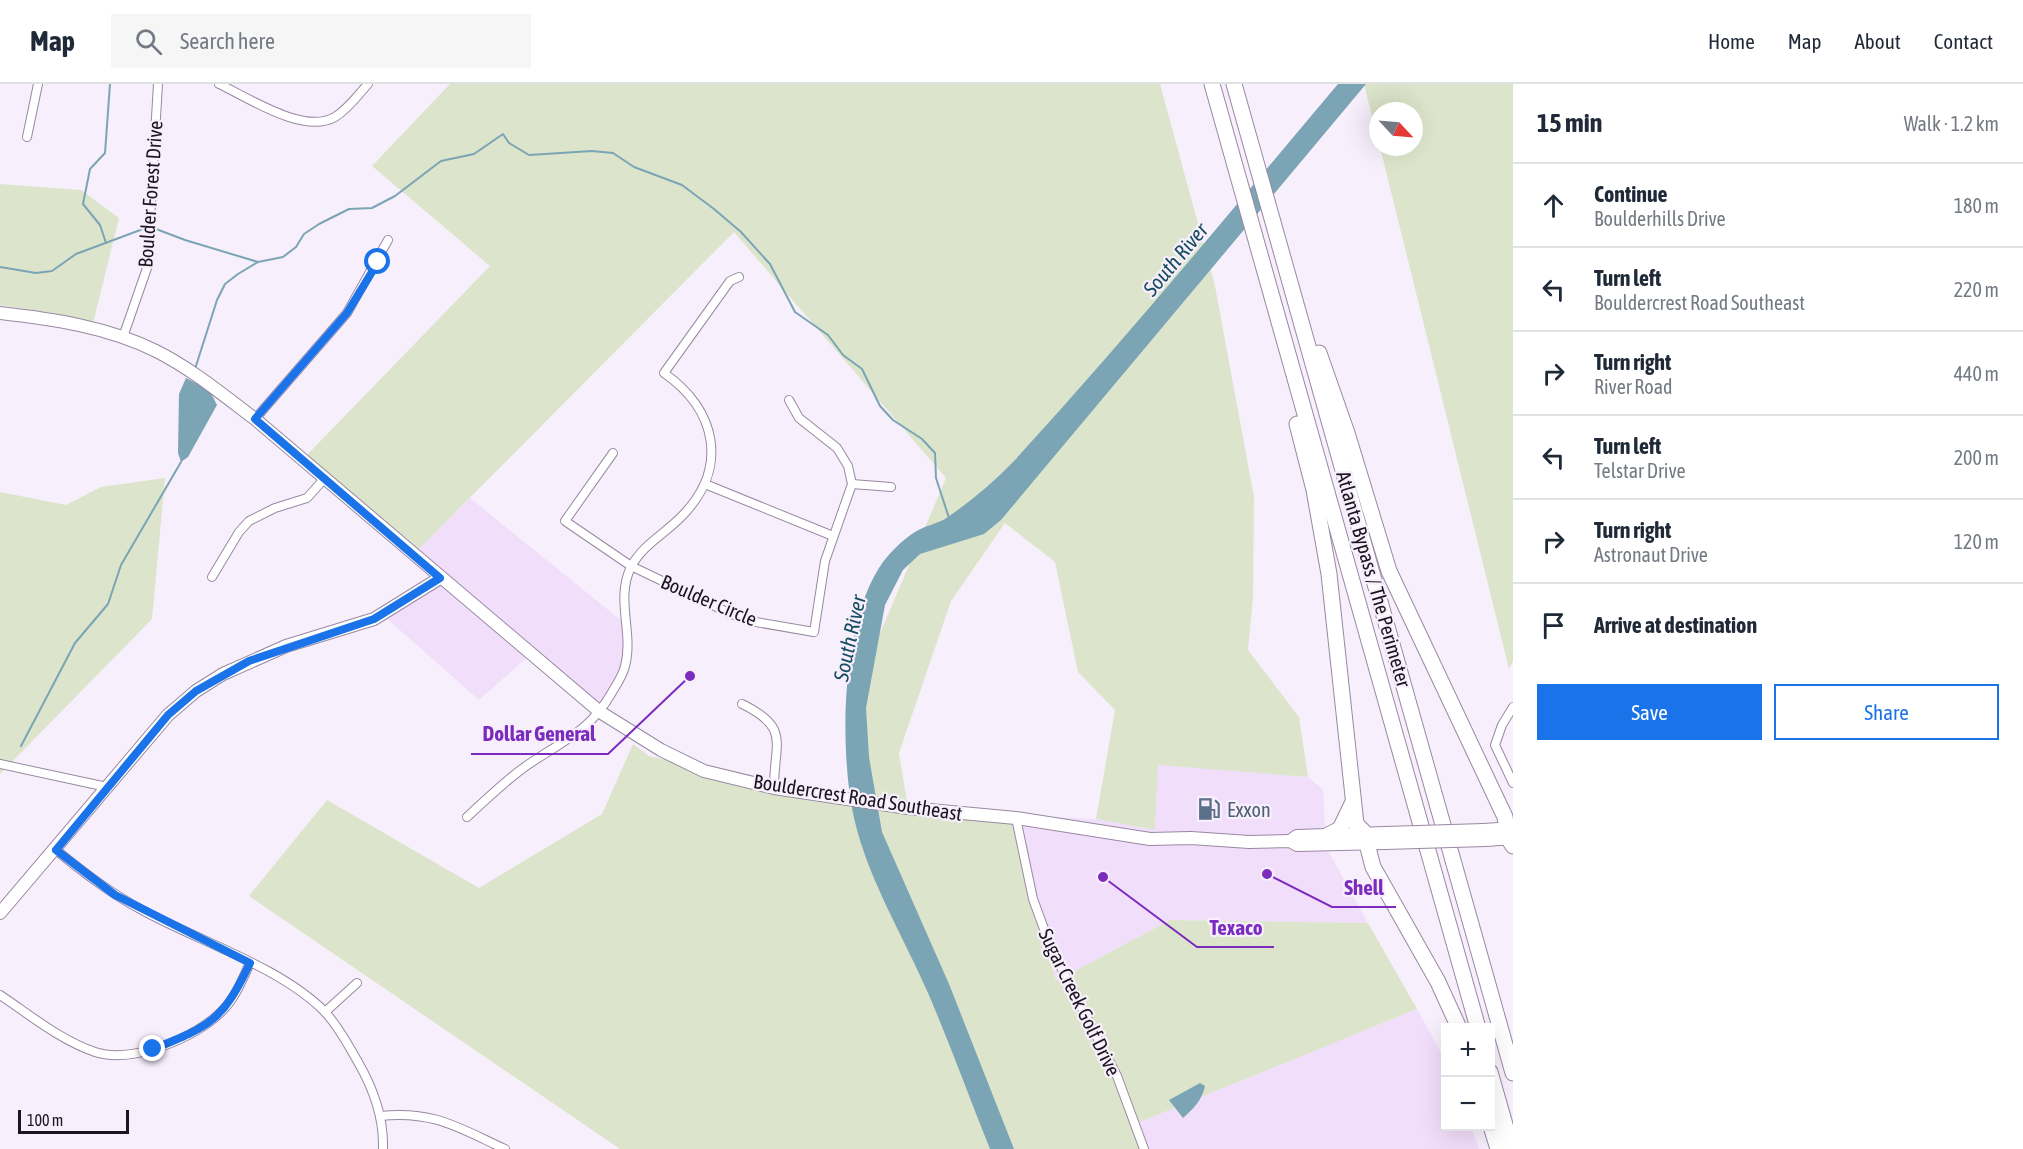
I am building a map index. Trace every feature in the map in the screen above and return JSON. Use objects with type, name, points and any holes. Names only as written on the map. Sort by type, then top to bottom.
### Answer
[{"type":"highway","name":"Atlanta Bypass / The Perimeter","points":[[1212,84],[1278,325],[1477,1023]]},
{"type":"highway","name":"Atlanta Bypass / The Perimeter","points":[[1234,84],[1513,1073]]},
{"type":"highway","points":[[1272,218],[1347,434],[1389,571],[1501,809],[1511,836]]},
{"type":"highway","points":[[1278,325],[1285,378],[1314,490],[1329,574],[1356,824],[1366,838],[1373,867],[1438,982],[1458,1023]]},
{"type":"highway","points":[[1328,835],[1340,829],[1345,822],[1352,801]]},
{"type":"highway","points":[[1492,1077],[1512,1149]]},
{"type":"highway","points":[[1493,1131],[1498,1149]]},
{"type":"street","points":[[27,137],[38,84]]},
{"type":"street","name":"Boulder Forest Drive","points":[[123,337],[147,268],[158,84]]},
{"type":"street","points":[[219,84],[293,119],[315,122],[333,118],[368,84]]},
{"type":"street","points":[[255,419],[347,313],[388,240]]},
{"type":"street","points":[[467,817],[519,772],[589,726],[623,675],[628,642],[624,603],[625,581],[631,566],[641,552],[682,517],[698,498],[705,484],[711,454],[707,422],[691,396],[664,373],[730,281],[739,277]]},
{"type":"street","name":"Bouldercrest Road Southeast","points":[[0,313],[81,325],[123,337],[156,351],[199,376],[325,477],[440,578],[600,712],[661,750],[704,771],[774,788],[908,808],[1016,818],[1150,839],[1290,841],[1297,845],[1366,838]]},
{"type":"street","points":[[789,400],[799,418],[837,448],[848,466],[852,484],[891,487]]},
{"type":"street","points":[[612,453],[565,521],[631,566]]},
{"type":"street","points":[[212,577],[239,532],[249,521],[275,508],[307,498],[325,477]]},
{"type":"street","points":[[705,484],[833,536]]},
{"type":"street","name":"Boulder Circle","points":[[631,566],[750,621],[814,632],[820,582],[833,536],[852,484]]},
{"type":"street","points":[[0,913],[56,850],[168,715],[196,691],[223,674],[286,646],[374,619],[440,578]]},
{"type":"street","points":[[742,704],[773,723],[777,740],[774,788]]},
{"type":"street","points":[[1513,707],[1502,725],[1495,745],[1513,783]]},
{"type":"street","points":[[0,764],[107,787]]},
{"type":"street","name":"Sugar Creek Golf Drive","points":[[1016,818],[1033,899],[1051,948],[1108,1056],[1144,1149]]},
{"type":"street","name":"Bouldercrest Road Southeast","points":[[1290,841],[1297,836],[1328,835],[1366,838],[1511,836]]},
{"type":"street","points":[[56,850],[115,895],[250,963],[302,993],[325,1012],[338,1027],[369,1081],[380,1116],[383,1149]]},
{"type":"street","points":[[0,995],[74,1043],[97,1053],[131,1055],[175,1040],[209,1023],[224,1010],[250,963]]},
{"type":"street","points":[[325,1012],[357,983]]},
{"type":"street","points":[[380,1116],[406,1113],[438,1118],[505,1149]]},
{"type":"shaded area","points":[[470,498],[628,626],[627,666],[602,710],[531,654],[479,700],[384,616],[440,575],[415,553]]},
{"type":"shaded area","points":[[1158,764],[1308,777],[1323,790],[1326,847],[1368,923],[1170,920],[1056,981],[1009,815],[1096,819],[1155,830]]},
{"type":"shaded area","points":[[1417,1009],[1441,1053],[1441,1131],[1472,1131],[1479,1149],[1146,1149],[1135,1124]]},
{"type":"green space","points":[[450,84],[1160,84],[1215,286],[1254,497],[1253,597],[1248,650],[1299,717],[1308,777],[1158,765],[1155,830],[1096,819],[1115,710],[1078,672],[1055,562],[1005,523],[951,601],[899,753],[907,802],[1009,815],[1056,981],[1170,920],[1368,923],[1417,1009],[1135,1124],[1146,1149],[620,1149],[249,896],[327,800],[479,888],[602,814],[633,744],[649,756],[851,802],[850,704],[946,478],[734,232],[415,553],[305,457],[490,266],[372,166]]},
{"type":"green space","points":[[1364,84],[1513,84],[1513,661],[1509,669],[1382,156],[1423,156],[1423,102],[1369,102],[1369,104]]},
{"type":"green space","points":[[0,184],[81,190],[119,218],[93,323],[52,313],[0,305]]},
{"type":"green space","points":[[165,478],[152,619],[0,774],[0,492],[66,505],[101,487]]},
{"type":"water","name":"South River","points":[[1338,84],[1366,84],[1001,520],[984,534],[920,554],[903,570],[885,605],[866,708],[869,757],[882,832],[949,984],[1014,1149],[990,1149],[928,993],[874,879],[858,832],[848,781],[846,751],[847,685],[857,621],[867,592],[879,568],[890,553],[910,535],[954,513],[990,485],[1014,461],[1138,322]]},
{"type":"water","points":[[186,378],[210,391],[217,405],[188,457],[181,462],[178,453],[179,394]]},
{"type":"water","points":[[1200,1083],[1205,1086],[1202,1096],[1183,1118],[1169,1100]]},
{"type":"waterway","points":[[106,243],[100,225],[83,204],[90,169],[105,153],[110,84]]},
{"type":"waterway","points":[[195,369],[217,300],[225,284],[258,262],[283,257],[296,247],[304,234],[319,224],[349,209],[372,208],[395,196],[441,161],[474,154],[503,134],[509,143],[529,155],[592,151],[613,153],[634,167],[682,185],[741,232],[770,264],[795,312],[828,335],[843,355],[862,369],[880,406],[893,420],[922,439],[935,453],[936,478],[949,518]]},
{"type":"waterway","points":[[0,267],[36,273],[52,271],[76,254],[143,229]]},
{"type":"waterway","points":[[156,229],[258,262]]},
{"type":"waterway","points":[[21,746],[75,643],[108,604],[121,565],[181,462]]},
{"type":"place","name":"Dollar General","points":[[690,676]]},
{"type":"place","name":"Exxon","points":[[1209,809]]},
{"type":"place","name":"Shell","points":[[1267,874]]},
{"type":"place","name":"Texaco","points":[[1103,877]]},
{"type":"route","points":[[153,1049],[186,1036],[209,1023],[224,1010],[237,991],[250,963],[144,912],[98,884],[56,850],[168,715],[196,691],[249,661],[286,646],[374,619],[440,578],[255,419],[347,313],[378,262]]}]
